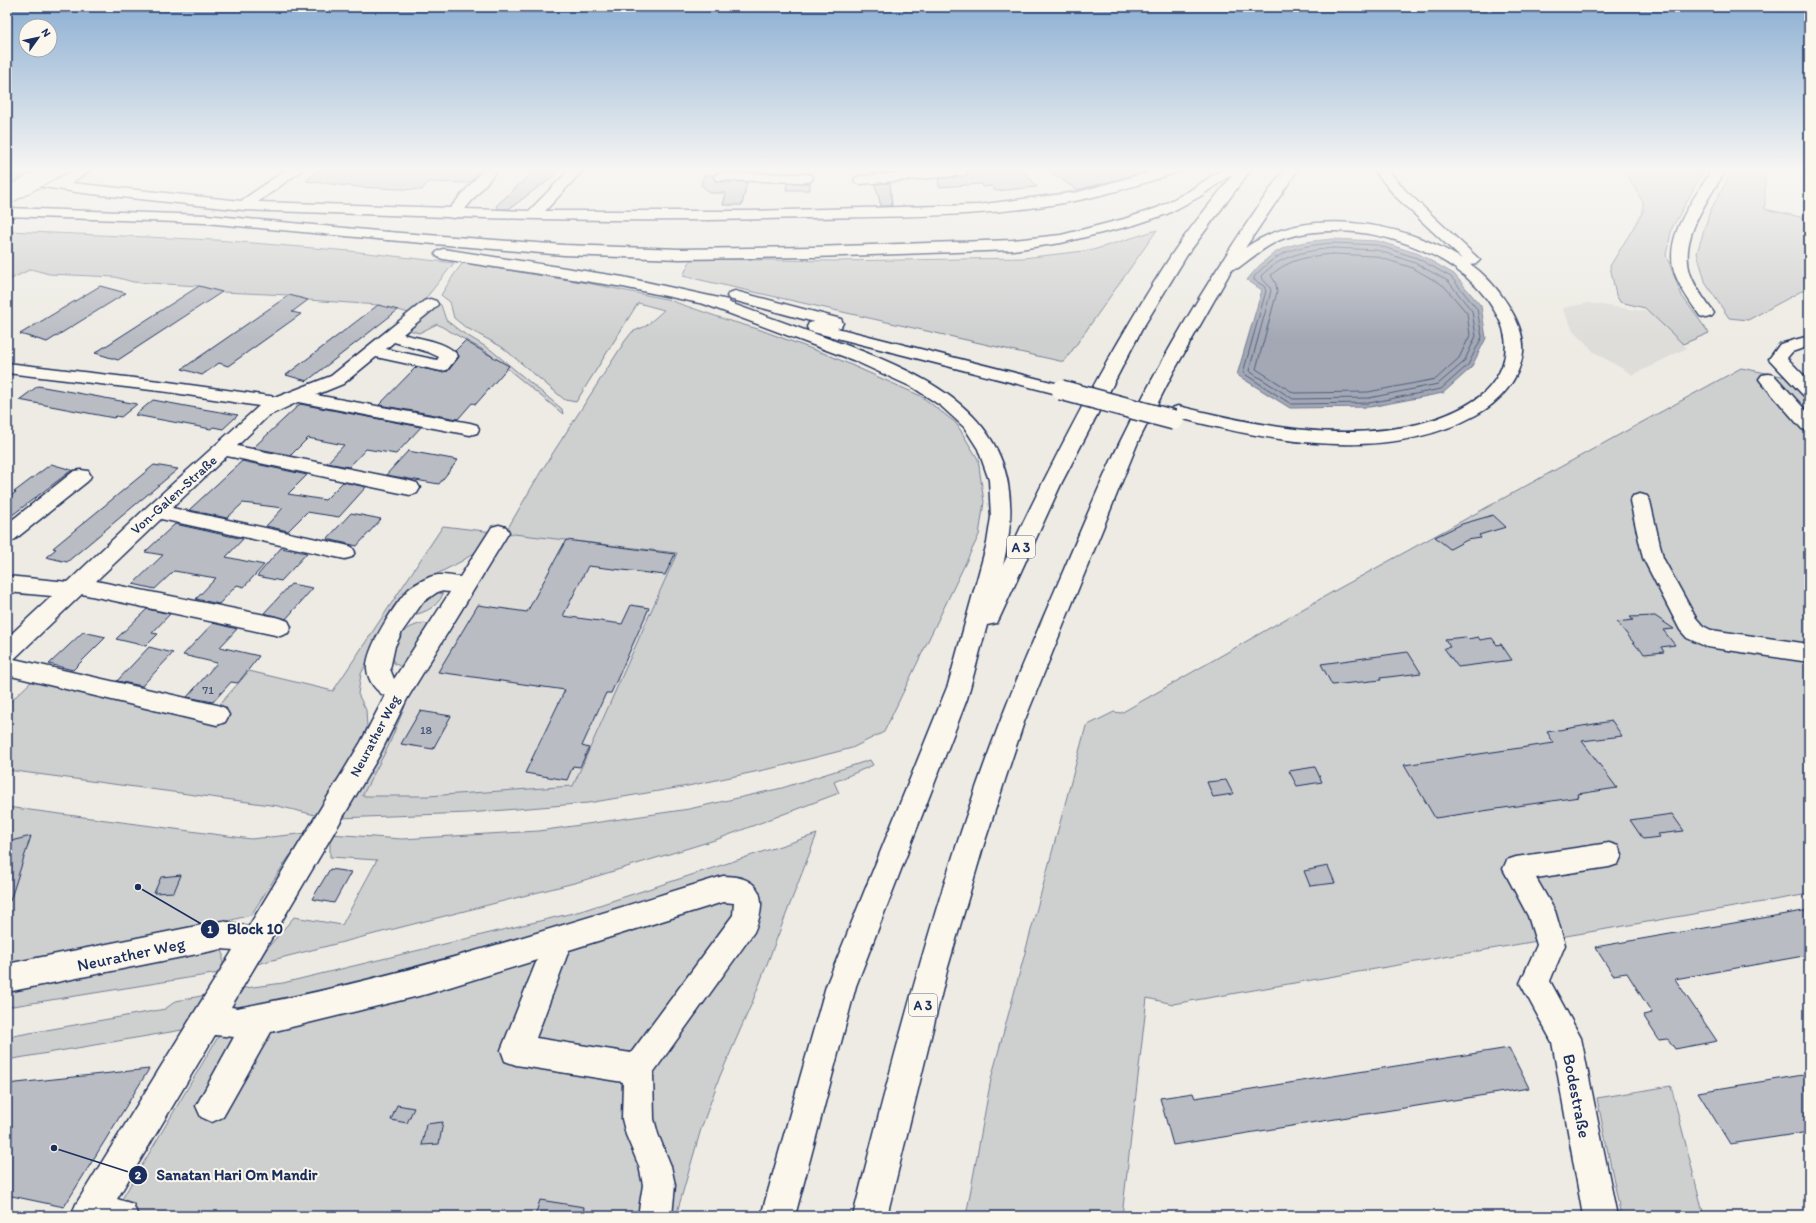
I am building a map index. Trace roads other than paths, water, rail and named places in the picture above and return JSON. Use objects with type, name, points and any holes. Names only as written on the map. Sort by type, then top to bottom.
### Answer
[{"type":"main road","points":[[62,225],[387,239],[564,250],[680,254],[1013,245],[1061,239],[1095,232],[1118,225]]},
{"type":"main road","points":[[261,225],[571,260],[636,272],[1176,416],[1260,441],[1289,445],[1346,448],[1373,447],[1417,440],[1446,433],[1483,415],[1509,393],[1523,368],[1526,354],[1523,327],[1516,312],[1491,279],[1434,225]]},
{"type":"main road","name":"A 3","points":[[778,1216],[841,986],[952,706],[965,669],[1052,482],[1134,329],[1180,254],[1202,225]]},
{"type":"main road","name":"A 3","points":[[870,1216],[905,1071],[955,895],[1012,724],[1039,654],[1128,444],[1180,343],[1220,275],[1254,225]]},
{"type":"main road","points":[[1689,225],[1681,239],[1679,251],[1680,265],[1685,283],[1706,313]]},
{"type":"main road","points":[[1176,416],[1310,437],[1359,438],[1405,433],[1444,423],[1476,407],[1498,388],[1507,375],[1513,360],[1513,333],[1506,316],[1490,292],[1467,269],[1451,258],[1411,240],[1389,234],[1351,228],[1302,230],[1268,240],[1220,275]]},
{"type":"main road","points":[[387,239],[550,270],[623,282],[708,300],[1063,386]]},
{"type":"main road","points":[[708,300],[909,376],[930,388],[949,402],[966,418],[980,436],[991,455],[998,476],[1001,518],[992,567],[965,669]]},
{"type":"main road","name":"Von-Galen-Straße","points":[[7,652],[155,511],[224,449],[262,412],[277,403],[319,389],[337,380],[430,304]]},
{"type":"main road","points":[[373,351],[441,366],[449,356],[434,348],[390,336]]},
{"type":"main road","points":[[1809,341],[1786,348],[1778,359],[1809,391]]},
{"type":"main road","name":"Von-Galen-Straße","points":[[7,368],[168,387],[277,403]]},
{"type":"main road","points":[[1768,379],[1809,425]]},
{"type":"main road","points":[[299,395],[305,399],[470,429]]},
{"type":"main road","points":[[224,449],[410,488]]},
{"type":"main road","points":[[7,534],[82,476]]},
{"type":"main road","points":[[1640,501],[1653,558],[1688,624],[1695,632],[1707,638],[1809,654]]},
{"type":"main road","points":[[155,511],[345,552]]},
{"type":"main road","name":"Neurather Weg","points":[[100,1214],[204,1024],[370,749],[398,693],[499,532]]},
{"type":"main road","points":[[398,693],[384,684],[378,669],[384,646],[392,628],[415,596],[436,583],[464,586]]},
{"type":"main road","points":[[7,584],[75,587],[280,627]]},
{"type":"main road","points":[[7,666],[217,714]]},
{"type":"main road","name":"Bodestraße","points":[[1600,1216],[1566,1038],[1535,983],[1551,945],[1541,911],[1516,869],[1608,854]]},
{"type":"main road","points":[[204,1024],[237,1023],[427,980],[723,889],[731,888],[740,891],[747,896],[750,904],[744,922],[638,1069],[638,1119],[642,1135],[655,1166],[659,1185],[656,1216]]},
{"type":"main road","name":"Neurather Weg","points":[[7,978],[222,935],[254,940]]},
{"type":"main road","points":[[559,940],[516,1050],[638,1069]]},
{"type":"main road","points":[[212,1106],[262,1018]]},
{"type":"water","points":[[1333,239],[1378,241],[1419,254],[1454,274],[1481,306],[1486,338],[1471,368],[1443,393],[1370,407],[1290,408],[1237,375],[1262,290],[1247,280],[1266,259],[1284,248],[1305,242]]},
{"type":"place","name":"Block 10","points":[[138,887]]},
{"type":"place","name":"Sanatan Hari Om Mandir","points":[[54,1148]]}]
